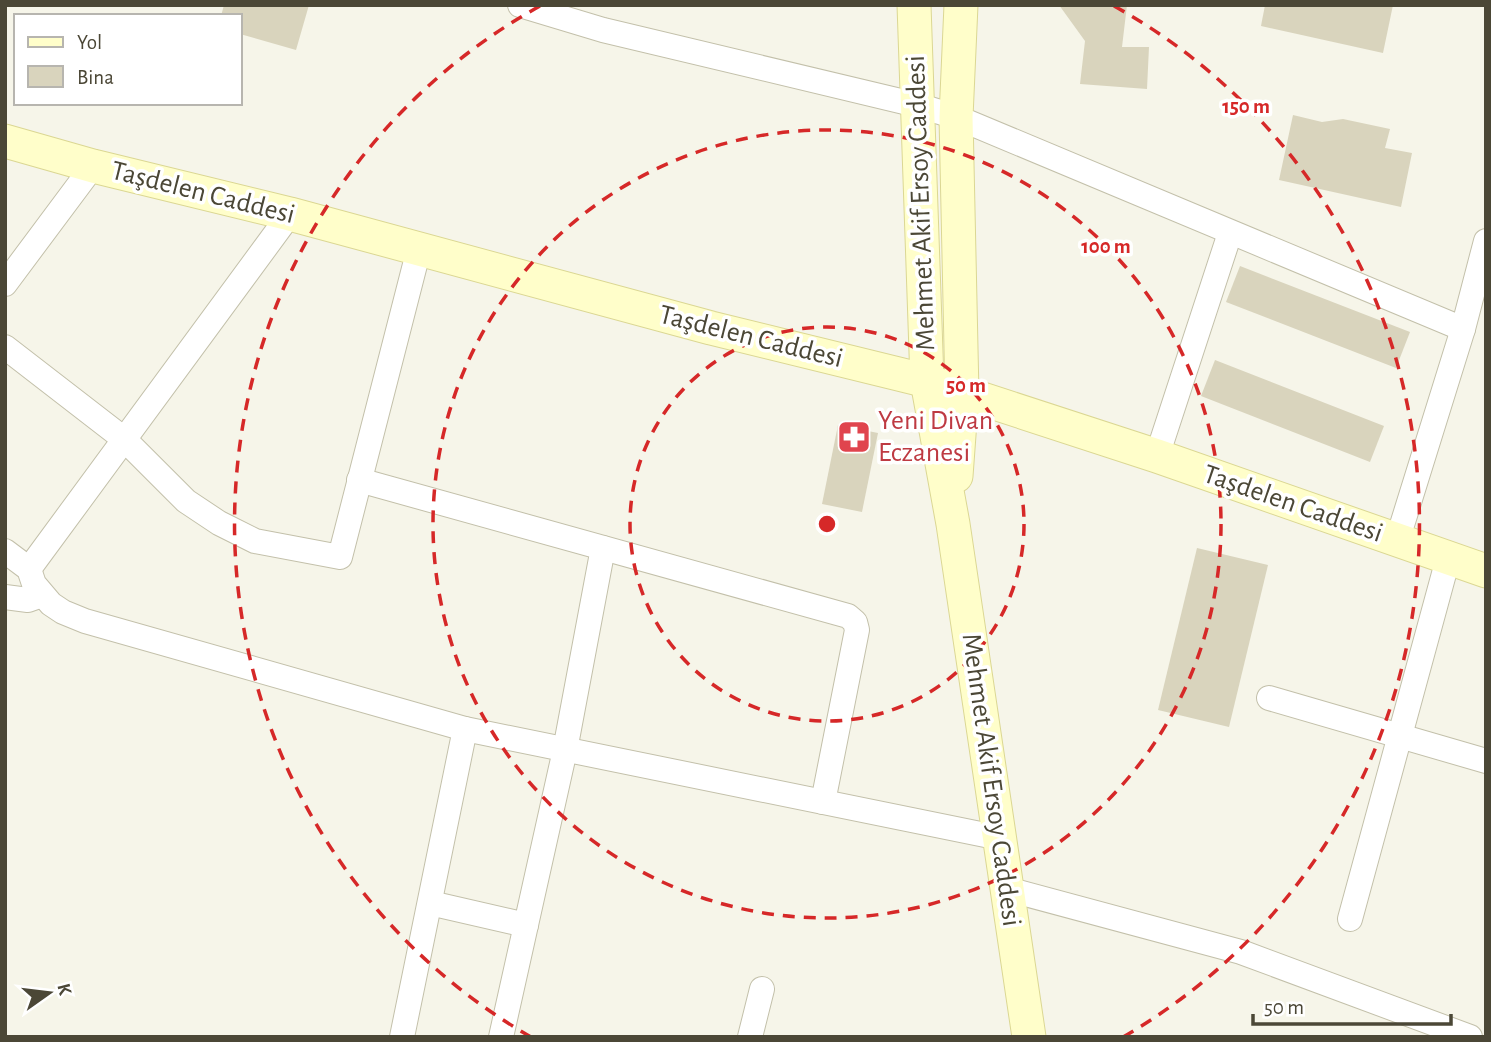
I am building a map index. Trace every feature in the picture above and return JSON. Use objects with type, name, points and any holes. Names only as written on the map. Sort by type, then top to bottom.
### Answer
[{"type":"main road","name":"Mehmet Akif Ersoy Caddesi","points":[[914,5],[927,381],[953,523],[1029,1037]]},
{"type":"main road","name":"Mehmet Akif Ersoy Caddesi","points":[[953,523],[962,394],[956,117],[961,5]]},
{"type":"main road","name":"Taşdelen Caddesi","points":[[5,141],[93,166],[290,214],[711,328],[927,381],[1157,456],[1486,571]]},
{"type":"street","points":[[520,5],[603,30],[917,105],[956,117],[1463,329]]},
{"type":"street","points":[[5,284],[93,166]]},
{"type":"street","points":[[29,569],[290,214]]},
{"type":"street","points":[[1157,456],[1230,233]]},
{"type":"street","points":[[1397,541],[1463,329],[1479,292],[1486,242]]},
{"type":"street","points":[[5,347],[124,439],[186,501],[219,523],[255,541],[340,557],[419,249]]},
{"type":"street","points":[[359,480],[848,616],[855,622],[856,630],[823,802]]},
{"type":"street","points":[[500,1037],[565,750],[603,548]]},
{"type":"street","points":[[5,551],[29,569],[42,595],[63,612],[85,621],[465,729],[1000,838]]},
{"type":"street","points":[[1350,919],[1448,559]]},
{"type":"street","points":[[5,597],[28,600],[42,595]]},
{"type":"street","points":[[1269,698],[1486,761]]},
{"type":"street","points":[[402,1037],[465,729]]},
{"type":"street","points":[[1007,889],[1241,952],[1470,1037]]},
{"type":"street","points":[[429,903],[526,925]]},
{"type":"street","points":[[750,1037],[762,989]]},
{"type":"building","points":[[224,5],[309,5],[296,50],[242,35],[242,14],[222,14]]},
{"type":"building","points":[[1059,5],[1127,5],[1122,47],[1149,47],[1147,89],[1080,84],[1085,41]]},
{"type":"building","points":[[1265,5],[1393,5],[1383,53],[1261,26]]},
{"type":"building","points":[[1293,115],[1322,122],[1343,119],[1390,129],[1385,148],[1412,153],[1401,207],[1279,180]]},
{"type":"building","points":[[1240,266],[1410,332],[1396,368],[1226,302]]},
{"type":"building","points":[[1215,360],[1384,426],[1370,462],[1201,396]]},
{"type":"building","points":[[838,425],[878,433],[862,512],[822,504]]},
{"type":"building","points":[[1197,548],[1268,565],[1229,727],[1158,710]]},
{"type":"place","name":"Yeni Divan Eczanesi","points":[[854,437]]}]
